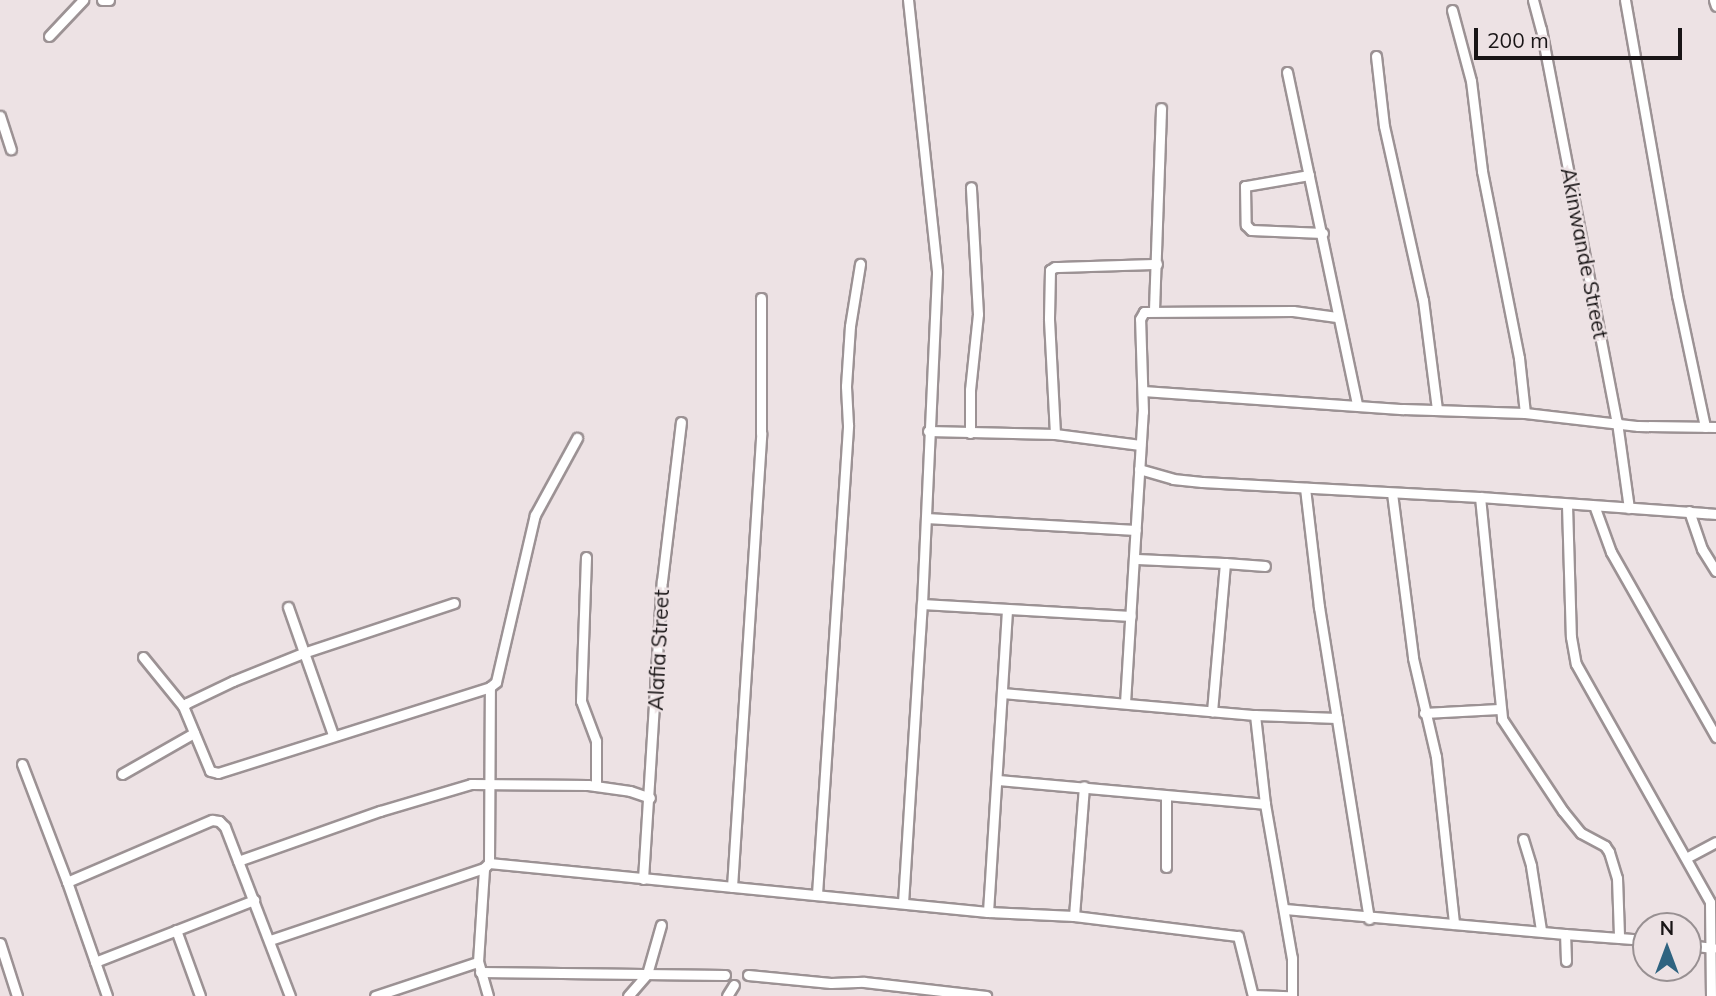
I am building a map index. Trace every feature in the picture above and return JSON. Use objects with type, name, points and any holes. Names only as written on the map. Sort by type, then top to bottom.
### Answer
[{"type":"street","points":[[49,36],[83,0]]},
{"type":"street","points":[[102,0],[109,0]]},
{"type":"street","points":[[903,904],[922,604],[937,271],[908,0]]},
{"type":"street","name":"Akinwande Street","points":[[1533,0],[1544,41],[1617,422],[1629,508]]},
{"type":"street","points":[[1625,0],[1680,308],[1705,427]]},
{"type":"street","points":[[1714,0],[1716,6]]},
{"type":"street","points":[[1452,10],[1471,81],[1482,171],[1519,358],[1525,413]]},
{"type":"street","points":[[1376,56],[1384,126],[1423,300],[1437,409]]},
{"type":"street","points":[[1287,72],[1323,233],[1337,317],[1357,405]]},
{"type":"street","points":[[1154,310],[1161,108]]},
{"type":"street","points":[[0,116],[11,149]]},
{"type":"street","points":[[1309,175],[1245,186],[1246,225],[1251,230],[1323,233]]},
{"type":"street","points":[[970,433],[970,390],[978,314],[971,187]]},
{"type":"street","points":[[817,894],[848,425],[846,386],[850,326],[860,264]]},
{"type":"street","points":[[1055,435],[1049,318],[1050,270],[1055,267],[1157,264]]},
{"type":"street","points":[[732,887],[761,433],[761,299]]},
{"type":"street","points":[[1125,703],[1136,559],[1143,390],[1140,319],[1144,312],[1154,310],[1260,314],[1293,311],[1337,317]]},
{"type":"street","points":[[1143,390],[1357,405],[1525,413],[1638,426],[1716,427]]},
{"type":"street","name":"Alafia Street","points":[[643,879],[662,581],[681,422]]},
{"type":"street","points":[[928,431],[1055,435],[1140,445]]},
{"type":"street","points":[[488,996],[479,967],[487,865],[490,687],[499,674],[518,580],[535,515],[576,438]]},
{"type":"street","points":[[1139,469],[1173,479],[1716,514]]},
{"type":"street","points":[[1305,488],[1337,718],[1369,919]]},
{"type":"street","points":[[1392,493],[1413,658],[1436,757],[1454,924]]},
{"type":"street","points":[[1480,497],[1499,709],[1508,732],[1563,811],[1581,832],[1605,846],[1609,852],[1617,878],[1619,936]]},
{"type":"street","points":[[1567,505],[1571,637],[1576,664],[1713,901],[1713,990]]},
{"type":"street","points":[[1595,508],[1612,552],[1716,737]]},
{"type":"street","points":[[1689,511],[1702,549],[1716,571]]},
{"type":"street","points":[[926,518],[1136,530]]},
{"type":"street","points":[[586,557],[581,701],[598,750],[596,786]]},
{"type":"street","points":[[1136,559],[1265,566]]},
{"type":"street","points":[[1212,711],[1224,563]]},
{"type":"street","points":[[183,706],[233,681],[303,653],[454,603]]},
{"type":"street","points":[[922,604],[1132,615]]},
{"type":"street","points":[[288,607],[332,736]]},
{"type":"street","points":[[988,912],[1007,610]]},
{"type":"street","points":[[143,657],[183,706],[214,773],[490,687]]},
{"type":"street","points":[[1002,693],[1255,715],[1337,718]]},
{"type":"street","points":[[1424,713],[1499,709]]},
{"type":"street","points":[[270,940],[487,865],[988,912],[1074,916],[1238,936],[1254,995],[1291,996],[1292,958],[1265,804],[1255,715]]},
{"type":"street","points":[[122,774],[194,733]]},
{"type":"street","points":[[22,764],[107,996]]},
{"type":"street","points":[[997,780],[1265,804]]},
{"type":"street","points":[[239,861],[443,790],[471,784],[554,783],[596,786],[650,798]]},
{"type":"street","points":[[1074,916],[1084,786]]},
{"type":"street","points":[[1166,796],[1166,867]]},
{"type":"street","points":[[67,882],[212,820],[219,821],[225,827],[239,861],[290,996]]},
{"type":"street","points":[[1523,839],[1531,866],[1541,930]]},
{"type":"street","points":[[1686,858],[1716,842]]},
{"type":"street","points":[[95,962],[254,900]]},
{"type":"street","points":[[1285,909],[1369,919],[1632,938]]},
{"type":"street","points":[[628,996],[647,974],[661,925]]},
{"type":"street","points":[[176,930],[200,996]]},
{"type":"street","points":[[1565,934],[1566,961]]},
{"type":"street","points":[[0,943],[17,996]]},
{"type":"street","points":[[1702,947],[1713,948]]},
{"type":"street","points":[[375,996],[479,967],[725,975]]},
{"type":"street","points":[[748,975],[831,983],[864,982],[986,996]]},
{"type":"street","points":[[727,996],[734,985]]}]
